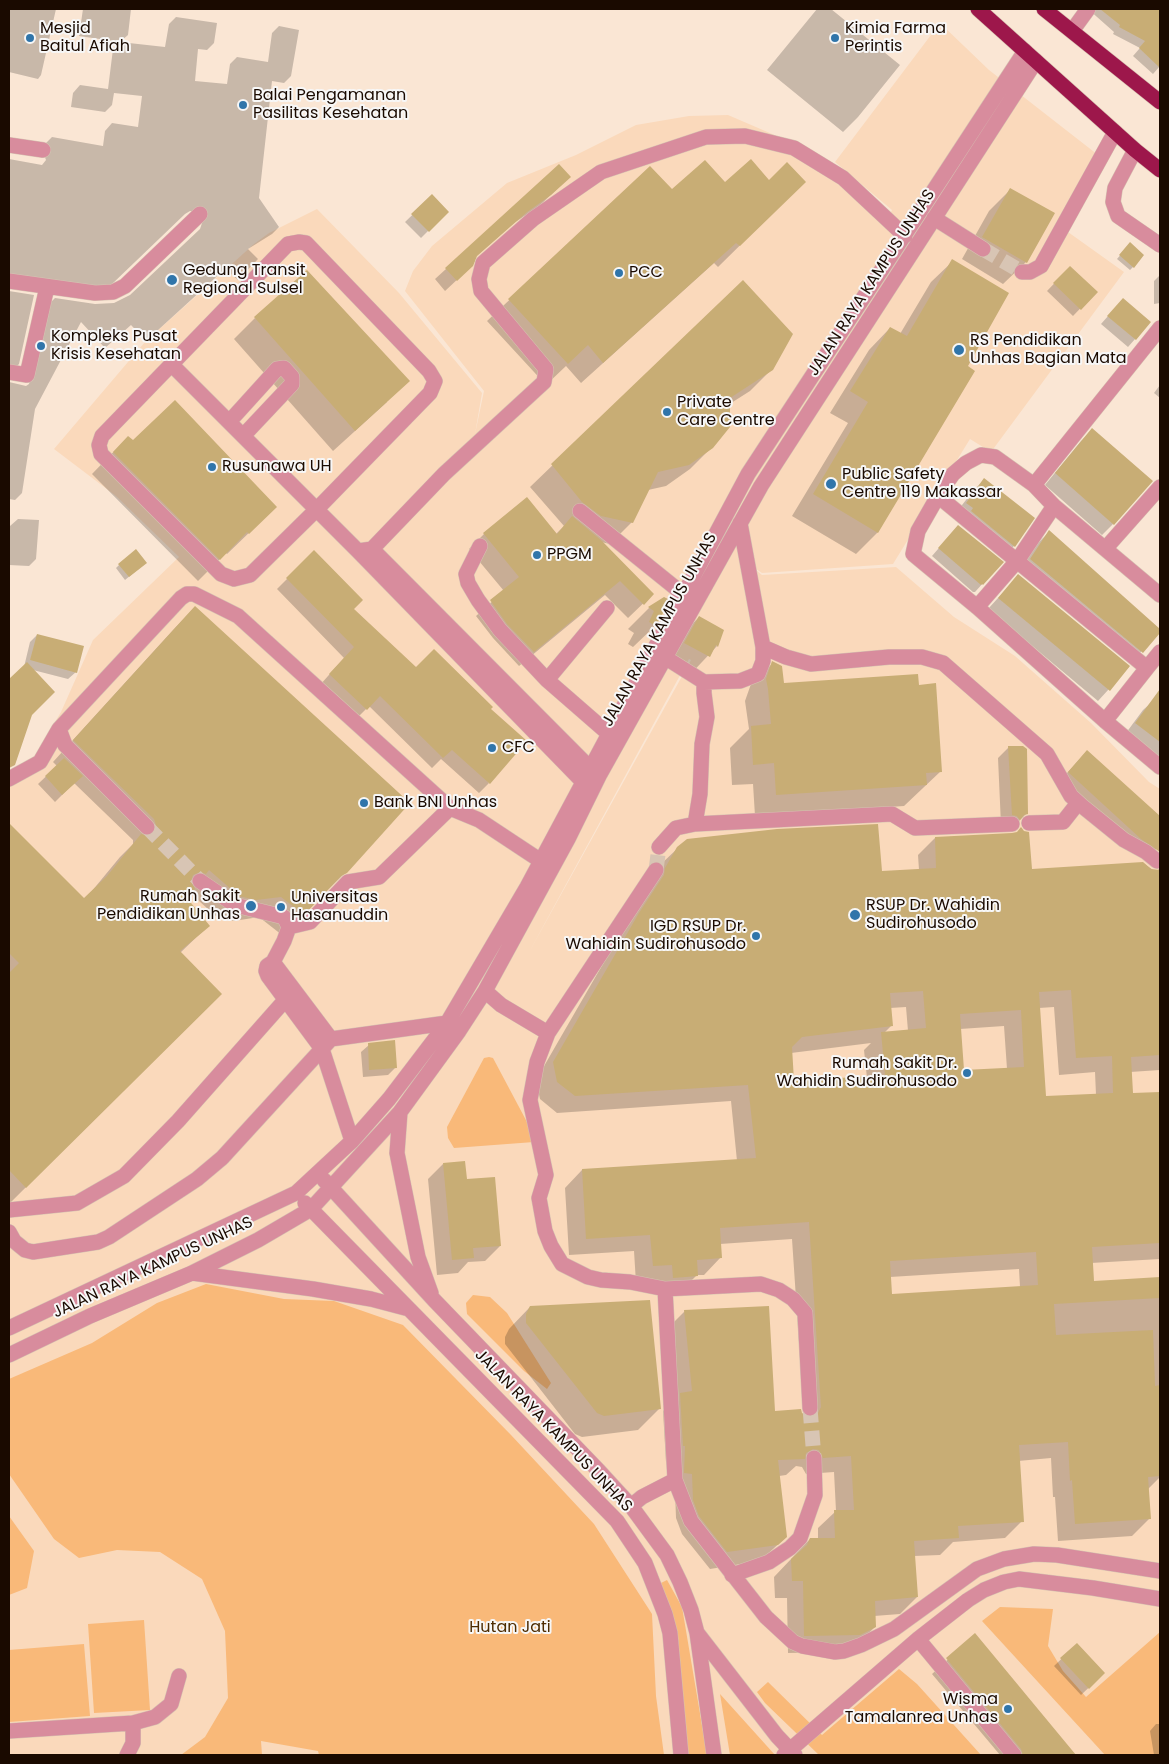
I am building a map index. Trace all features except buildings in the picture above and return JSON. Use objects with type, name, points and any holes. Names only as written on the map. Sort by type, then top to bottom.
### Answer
[{"type":"highway","points":[[978,9],[1135,150],[1158,164]]},
{"type":"highway","points":[[1044,9],[1160,102]]},
{"type":"street","points":[[1072,31],[1088,9]]},
{"type":"street","name":"JALAN RAYA KAMPUS UNHAS","points":[[613,738],[666,658],[753,500],[934,218],[1031,56]]},
{"type":"street","name":"JALAN RAYA KAMPUS UNHAS","points":[[9,1328],[296,1193],[352,1141],[390,1099],[447,1023],[541,861],[588,785],[684,594],[739,490],[905,236],[1031,56]]},
{"type":"street","points":[[1022,272],[1030,272],[1041,266],[1115,132]]},
{"type":"street","points":[[365,550],[544,382],[546,368],[481,291],[478,279],[483,262],[518,231],[601,172],[706,137],[744,136],[794,148],[843,178],[905,236]]},
{"type":"street","points":[[9,145],[43,150]]},
{"type":"street","points":[[1135,150],[1115,188],[1113,202],[1118,216],[1160,245]]},
{"type":"street","points":[[9,281],[95,293],[113,292],[125,286],[200,214]]},
{"type":"street","points":[[934,218],[983,248]]},
{"type":"street","points":[[299,242],[306,243],[429,371],[435,381],[430,393],[316,510],[250,576],[234,580],[221,574],[101,454],[99,445],[102,436],[288,244],[299,242]]},
{"type":"street","points":[[9,372],[27,375],[46,287]]},
{"type":"street","points":[[1034,485],[1160,328]]},
{"type":"street","points":[[172,365],[316,510],[365,550],[595,771]]},
{"type":"street","points":[[229,422],[278,369],[284,368],[292,376],[292,384],[243,436]]},
{"type":"street","points":[[1160,595],[1054,506],[1034,485],[995,457],[981,455],[966,463],[953,474],[918,531],[913,554],[1160,767]]},
{"type":"street","points":[[1105,549],[1160,488]]},
{"type":"street","points":[[739,490],[753,500]]},
{"type":"street","points":[[938,496],[1146,668]]},
{"type":"street","points":[[976,607],[1017,561],[1054,506]]},
{"type":"street","points":[[580,512],[684,594]]},
{"type":"street","points":[[666,658],[704,682],[740,681],[758,674],[763,661],[763,647],[740,523]]},
{"type":"street","points":[[480,546],[466,574],[468,583],[478,600],[500,630],[547,680],[613,738]]},
{"type":"street","points":[[365,550],[588,785]]},
{"type":"street","points":[[9,779],[40,762],[59,729],[181,598],[187,594],[194,594],[238,616],[450,808],[479,820],[541,861]]},
{"type":"street","points":[[547,680],[607,608]]},
{"type":"street","points":[[763,647],[786,657],[811,664],[889,657],[922,657],[943,663],[1047,754],[1071,796],[1078,803],[1124,840],[1146,852],[1156,861]]},
{"type":"street","points":[[1105,721],[1160,652]]},
{"type":"street","points":[[695,824],[700,794],[702,744],[706,717],[704,682]]},
{"type":"street","points":[[59,729],[65,745],[147,827]]},
{"type":"street","name":"JALAN RAYA KAMPUS UNHAS","points":[[9,1355],[90,1316],[192,1273],[258,1240],[311,1210],[400,1112],[481,997],[568,839],[588,785]]},
{"type":"street","points":[[1029,823],[1063,822],[1078,803]]},
{"type":"street","points":[[289,927],[310,922],[348,882],[379,877],[450,808]]},
{"type":"street","points":[[659,847],[676,828],[695,824],[892,814],[915,828],[1012,824]]},
{"type":"street","points":[[656,870],[548,1033],[537,1062],[530,1100],[546,1175],[539,1198],[545,1231],[551,1246],[562,1264],[588,1277],[630,1282],[665,1290],[761,1284],[779,1290],[793,1299],[805,1313],[810,1408]]},
{"type":"street","points":[[200,881],[235,905],[284,916],[289,927],[284,942],[272,962],[267,966],[266,971],[286,1000],[326,1044]]},
{"type":"street","points":[[272,962],[326,1044],[352,1141]]},
{"type":"street","points":[[464,994],[481,997],[502,1005],[548,1033]]},
{"type":"street","points":[[9,1210],[77,1203],[124,1176],[178,1121],[286,1000]]},
{"type":"street","points":[[9,1232],[14,1241],[25,1250],[33,1252],[98,1242],[116,1234],[197,1179],[222,1158],[326,1044],[447,1023]]},
{"type":"street","points":[[400,1112],[398,1152],[404,1190],[418,1257],[435,1301]]},
{"type":"street","name":"JALAN RAYA KAMPUS UNHAS","points":[[317,1173],[435,1301],[631,1506],[667,1554],[688,1601],[697,1633],[714,1755]]},
{"type":"street","name":"JALAN RAYA KAMPUS UNHAS","points":[[296,1193],[617,1521],[645,1563],[657,1590],[670,1633],[681,1755]]},
{"type":"street","points":[[192,1273],[313,1289],[371,1299],[410,1310]]},
{"type":"street","points":[[665,1290],[675,1480],[691,1521],[766,1617],[793,1642],[802,1646],[844,1652],[894,1629],[977,1569],[1004,1559],[1034,1554],[1057,1555],[1160,1571]]},
{"type":"street","points":[[732,1575],[769,1562],[790,1548],[800,1538],[815,1495],[814,1458]]},
{"type":"street","points":[[631,1506],[642,1497],[675,1480]]},
{"type":"street","points":[[697,1633],[790,1753],[918,1639],[968,1600],[984,1590],[1004,1582],[1019,1579],[1160,1599]]},
{"type":"street","points":[[918,1639],[1014,1755]]},
{"type":"street","points":[[9,1731],[133,1723],[155,1718],[172,1704],[179,1676]]},
{"type":"street","points":[[127,1755],[133,1743],[133,1723]]},
{"type":"shaded area","points":[[940,23],[989,70],[1107,162],[1068,232],[1124,272],[991,452],[970,439],[893,564],[762,573],[750,565],[762,575],[896,567],[954,617],[1015,656],[1091,723],[1149,782],[1160,789],[1160,1755],[9,1755],[9,774],[33,763],[61,712],[93,640],[179,557],[116,496],[54,449],[145,342],[254,244],[269,233],[317,209],[399,293],[482,393],[475,434],[484,391],[405,291],[413,271],[432,246],[507,183],[576,155],[636,125],[689,116],[728,115],[793,143],[890,214],[892,210],[835,162]],"holes":[[[689,659],[691,660],[528,954]]]},
{"type":"green space","points":[[484,1058],[493,1058],[536,1139],[534,1142],[454,1148],[448,1138],[447,1127]]},
{"type":"green space","name":"Hutan Jati","points":[[206,1284],[284,1299],[334,1301],[403,1325],[511,1435],[594,1524],[652,1614],[656,1696],[664,1755],[319,1755],[318,1751],[261,1741],[262,1755],[181,1755],[205,1737],[228,1698],[225,1631],[202,1579],[160,1552],[117,1550],[79,1558],[54,1539],[9,1474],[9,1379],[92,1343],[157,1303]]},
{"type":"green space","points":[[473,1295],[490,1297],[507,1313],[551,1383],[547,1389],[524,1371],[467,1314],[466,1303]]},
{"type":"green space","points":[[9,1516],[34,1551],[27,1588],[9,1595]]},
{"type":"green space","points":[[667,1580],[682,1607],[707,1755],[685,1755],[659,1584]]},
{"type":"green space","points":[[1000,1607],[1053,1609],[1048,1646],[1063,1671],[1086,1697],[1160,1632],[1160,1755],[1105,1755],[982,1621]]},
{"type":"green space","points":[[144,1620],[150,1710],[94,1713],[88,1624]]},
{"type":"green space","points":[[84,1644],[90,1716],[9,1722],[9,1650]]},
{"type":"green space","points":[[899,1669],[917,1684],[981,1755],[819,1755],[765,1703],[757,1692],[768,1682],[822,1735]]},
{"type":"green space","points":[[720,1694],[775,1755],[730,1755]]},
{"type":"tunnel","points":[[983,249],[1022,272]]},
{"type":"tunnel","points":[[147,827],[200,881]]},
{"type":"tunnel","points":[[656,870],[659,847]]},
{"type":"tunnel","points":[[810,1408],[814,1458]]},
{"type":"place","name":"Mesjid Baitul Afiah","points":[[30,38]]},
{"type":"place","name":"Kimia Farma Perintis","points":[[835,38]]},
{"type":"place","name":"Balai Pengamanan Pasilitas Kesehatan","points":[[243,105]]},
{"type":"place","name":"PCC","points":[[619,273]]},
{"type":"place","name":"Gedung Transit Regional Sulsel","points":[[172,280]]},
{"type":"place","name":"Kompleks Pusat Krisis Kesehatan","points":[[41,346]]},
{"type":"place","name":"RS Pendidikan Unhas Bagian Mata","points":[[959,350]]},
{"type":"place","name":"Private Care Centre","points":[[667,412]]},
{"type":"place","name":"Rusunawa UH","points":[[212,467]]},
{"type":"place","name":"Public Safety Centre 119 Makassar","points":[[831,484]]},
{"type":"place","name":"PPGM","points":[[537,555]]},
{"type":"place","name":"CFC","points":[[492,748]]},
{"type":"place","name":"Bank BNI Unhas","points":[[364,803]]},
{"type":"place","name":"Rumah Sakit Pendidikan Unhas","points":[[251,906]]},
{"type":"place","name":"Universitas Hasanuddin","points":[[281,907]]},
{"type":"place","name":"RSUP Dr. Wahidin Sudirohusodo","points":[[855,915]]},
{"type":"place","name":"IGD RSUP Dr. Wahidin Sudirohusodo","points":[[756,936]]},
{"type":"place","name":"Rumah Sakit Dr. Wahidin Sudirohusodo","points":[[967,1073]]},
{"type":"place","name":"Wisma Tamalanrea Unhas","points":[[1008,1709]]}]
